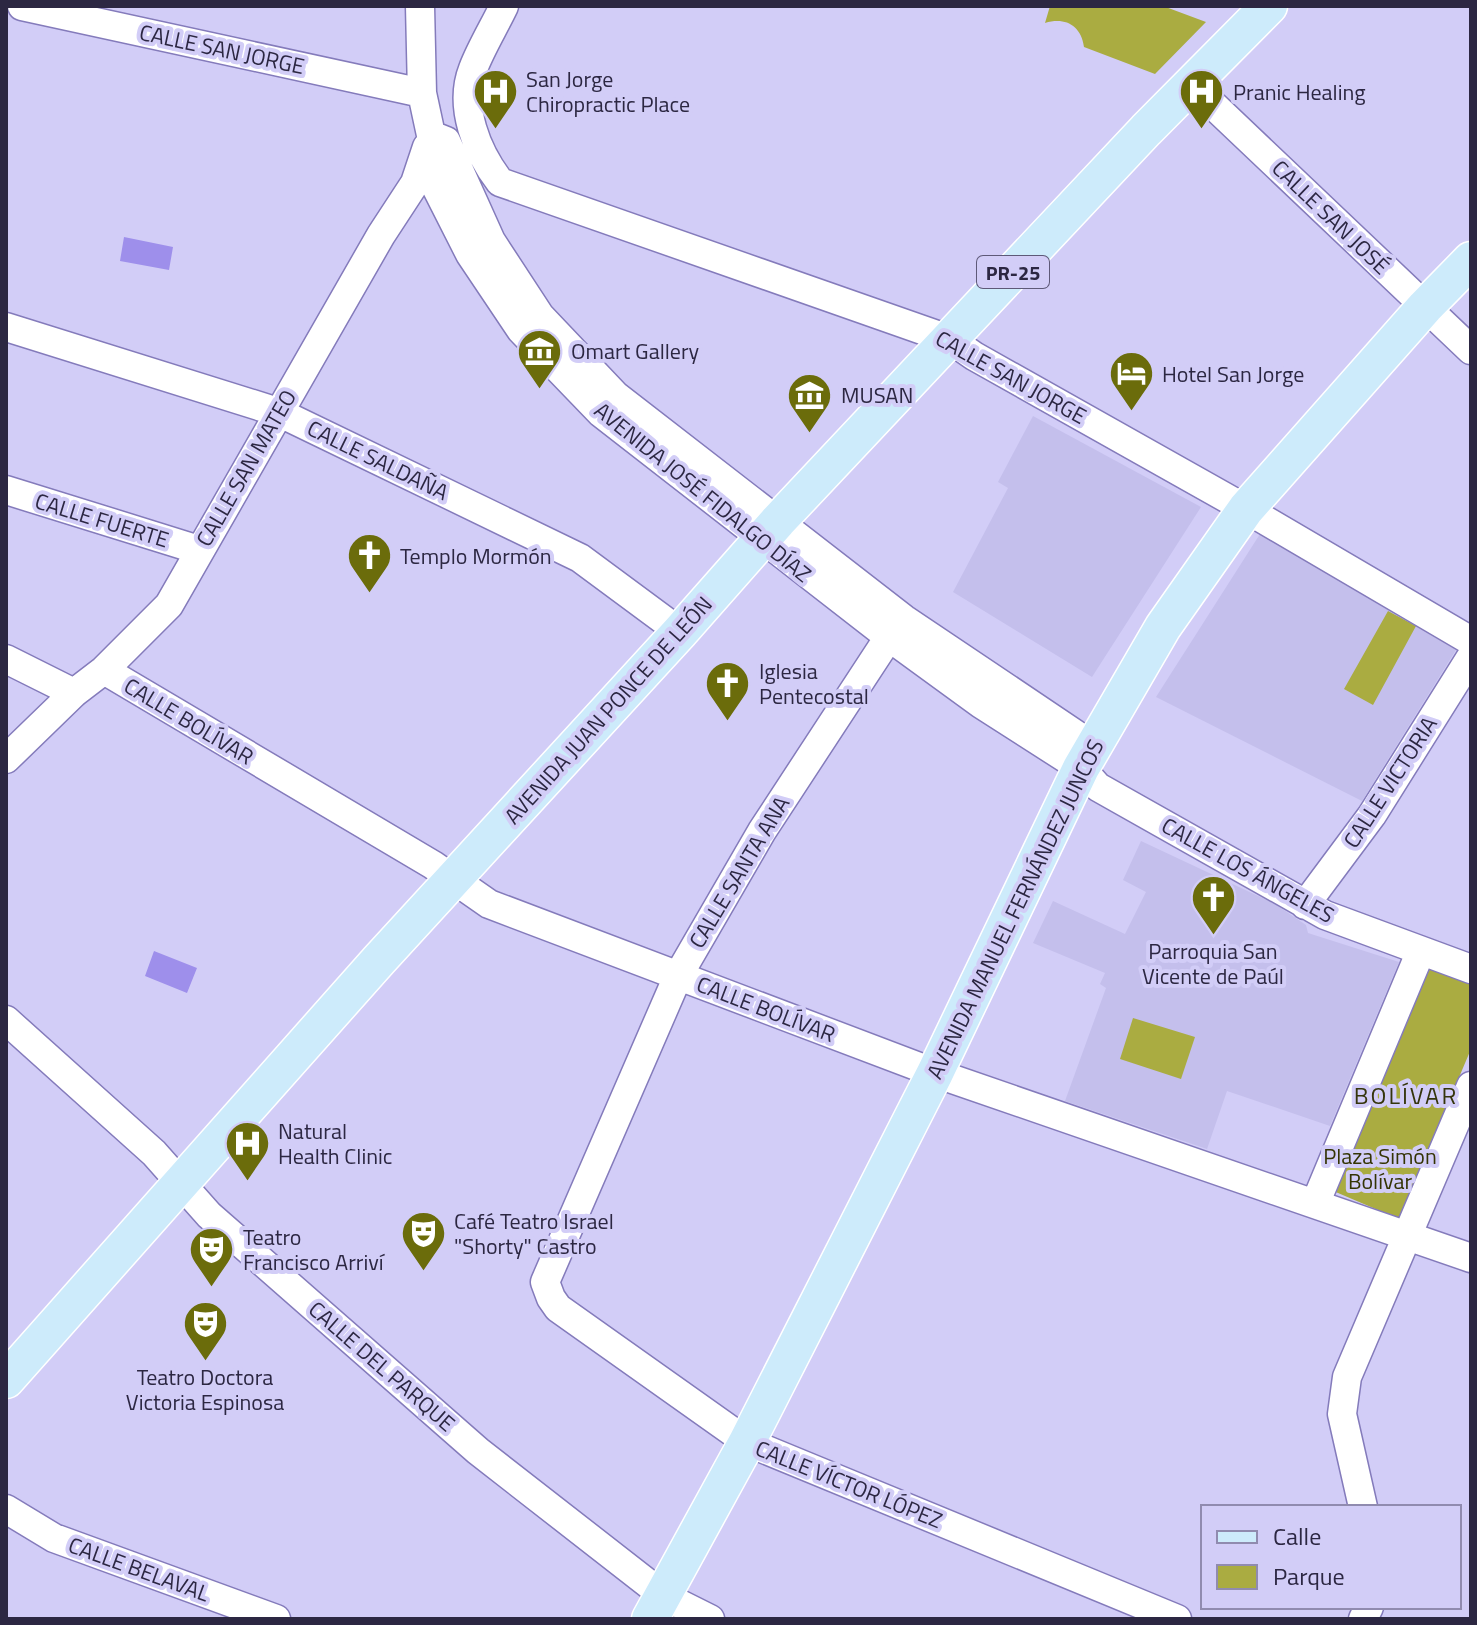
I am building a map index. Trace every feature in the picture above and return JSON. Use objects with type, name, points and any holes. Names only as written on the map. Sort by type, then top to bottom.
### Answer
[{"type":"main road","name":"PR-25","points":[[770,530],[1191,84],[1269,6]]},
{"type":"main road","name":"AVENIDA MANUEL FERNÁNDEZ JUNCOS","points":[[657,1607],[747,1442],[935,1073],[1087,757],[1163,627],[1246,509],[1425,307],[1471,260]]},
{"type":"main road","name":"AVENIDA JUAN PONCE DE LEÓN","points":[[453,879],[770,530]]},
{"type":"main road","name":"PR-25","points":[[6,1380],[453,879]]},
{"type":"street","name":"CALLE SAN JORGE","points":[[22,6],[422,93]]},
{"type":"street","name":"AVENIDA JOSÉ FIDALGO DÍAZ","points":[[420,6],[422,93],[431,135],[436,187],[470,254],[521,330],[601,413],[904,619],[1087,757]]},
{"type":"street","name":"CALLE SAN JORGE","points":[[504,6],[472,72],[468,112],[482,159],[500,182],[951,340],[1471,641]]},
{"type":"street","name":"CALLE SAN JOSÉ","points":[[1191,84],[1471,350]]},
{"type":"street","name":"CALLE SAN MATEO","points":[[6,759],[74,693],[104,670],[169,605],[381,235],[415,183],[431,135]]},
{"type":"street","name":"CALLE SALDAÑA","points":[[6,327],[278,412],[580,558],[680,632]]},
{"type":"street","name":"CALLE FUERTE","points":[[6,490],[199,550]]},
{"type":"street","name":"AVENIDA JOSÉ FIDALGO DÍAZ","points":[[770,530],[889,637],[981,704],[1087,757]]},
{"type":"street","name":"CALLE SANTA ANA","points":[[551,1298],[545,1282],[678,976],[762,831],[889,637]]},
{"type":"street","name":"CALLE VICTORIA","points":[[1305,905],[1372,815],[1471,657]]},
{"type":"street","points":[[6,659],[74,693]]},
{"type":"street","name":"CALLE BOLÍVAR","points":[[104,670],[433,865],[489,904],[935,1073],[1471,1258]]},
{"type":"street","name":"CALLE LOS ÁNGELES","points":[[1087,757],[1098,787],[1305,905],[1420,953],[1471,969]]},
{"type":"street","points":[[1315,1204],[1420,953]]},
{"type":"street","name":"CALLE DEL PARQUE","points":[[6,1020],[154,1153],[209,1215],[657,1607],[710,1619]]},
{"type":"street","points":[[1363,1505],[1342,1414],[1347,1377],[1471,1086]]},
{"type":"street","name":"CALLE VÍCTOR LÓPEZ","points":[[551,1298],[558,1308],[747,1442],[1177,1619]]},
{"type":"street","name":"CALLE BELAVAL","points":[[6,1509],[54,1538],[276,1619]]},
{"type":"shaded area","points":[[124,237],[173,247],[169,270],[120,261]]},
{"type":"shaded area","points":[[1033,416],[1201,507],[1092,677],[953,592],[1008,488],[998,482]]},
{"type":"shaded area","points":[[1260,534],[1456,650],[1362,801],[1156,697]]},
{"type":"shaded area","points":[[1141,841],[1275,904],[1306,925],[1308,933],[1399,962],[1330,1126],[1227,1091],[1207,1149],[1065,1101],[1106,988],[1100,984],[1105,973],[1033,943],[1053,901],[1125,934],[1146,892],[1123,880]]},
{"type":"shaded area","points":[[154,951],[197,968],[187,993],[145,976]]},
{"type":"green space","points":[[1050,6],[1163,6],[1206,22],[1155,74],[1084,47],[1079,33],[1071,24],[1059,21],[1045,23]]},
{"type":"green space","points":[[1388,611],[1416,626],[1373,705],[1344,689]]},
{"type":"green space","name":"Plaza Simón Bolívar","points":[[1426,967],[1471,984],[1471,1049],[1399,1219],[1331,1190]]},
{"type":"green space","points":[[1133,1018],[1195,1037],[1181,1079],[1120,1059]]},
{"type":"place","name":"San Jorge Chiropractic Place","points":[[495,131]]},
{"type":"place","name":"Pranic Healing","points":[[1202,131]]},
{"type":"place","name":"Omart Gallery","points":[[540,390]]},
{"type":"place","name":"Hotel San Jorge","points":[[1131,413]]},
{"type":"place","name":"MUSAN","points":[[810,434]]},
{"type":"place","name":"Templo Mormón","points":[[369,595]]},
{"type":"place","name":"Iglesia Pentecostal","points":[[728,723]]},
{"type":"place","name":"Parroquia San Vicente de Paúl","points":[[1213,937]]},
{"type":"place","name":"Natural Health Clinic","points":[[247,1183]]},
{"type":"place","name":"Café Teatro Israel \"Shorty\" Castro","points":[[423,1273]]},
{"type":"place","name":"Teatro Francisco Arriví","points":[[212,1289]]},
{"type":"place","name":"Teatro Doctora Victoria Espinosa","points":[[205,1363]]},
{"type":"district","name":"BOLÍVAR","points":[[1406,1095]]}]
